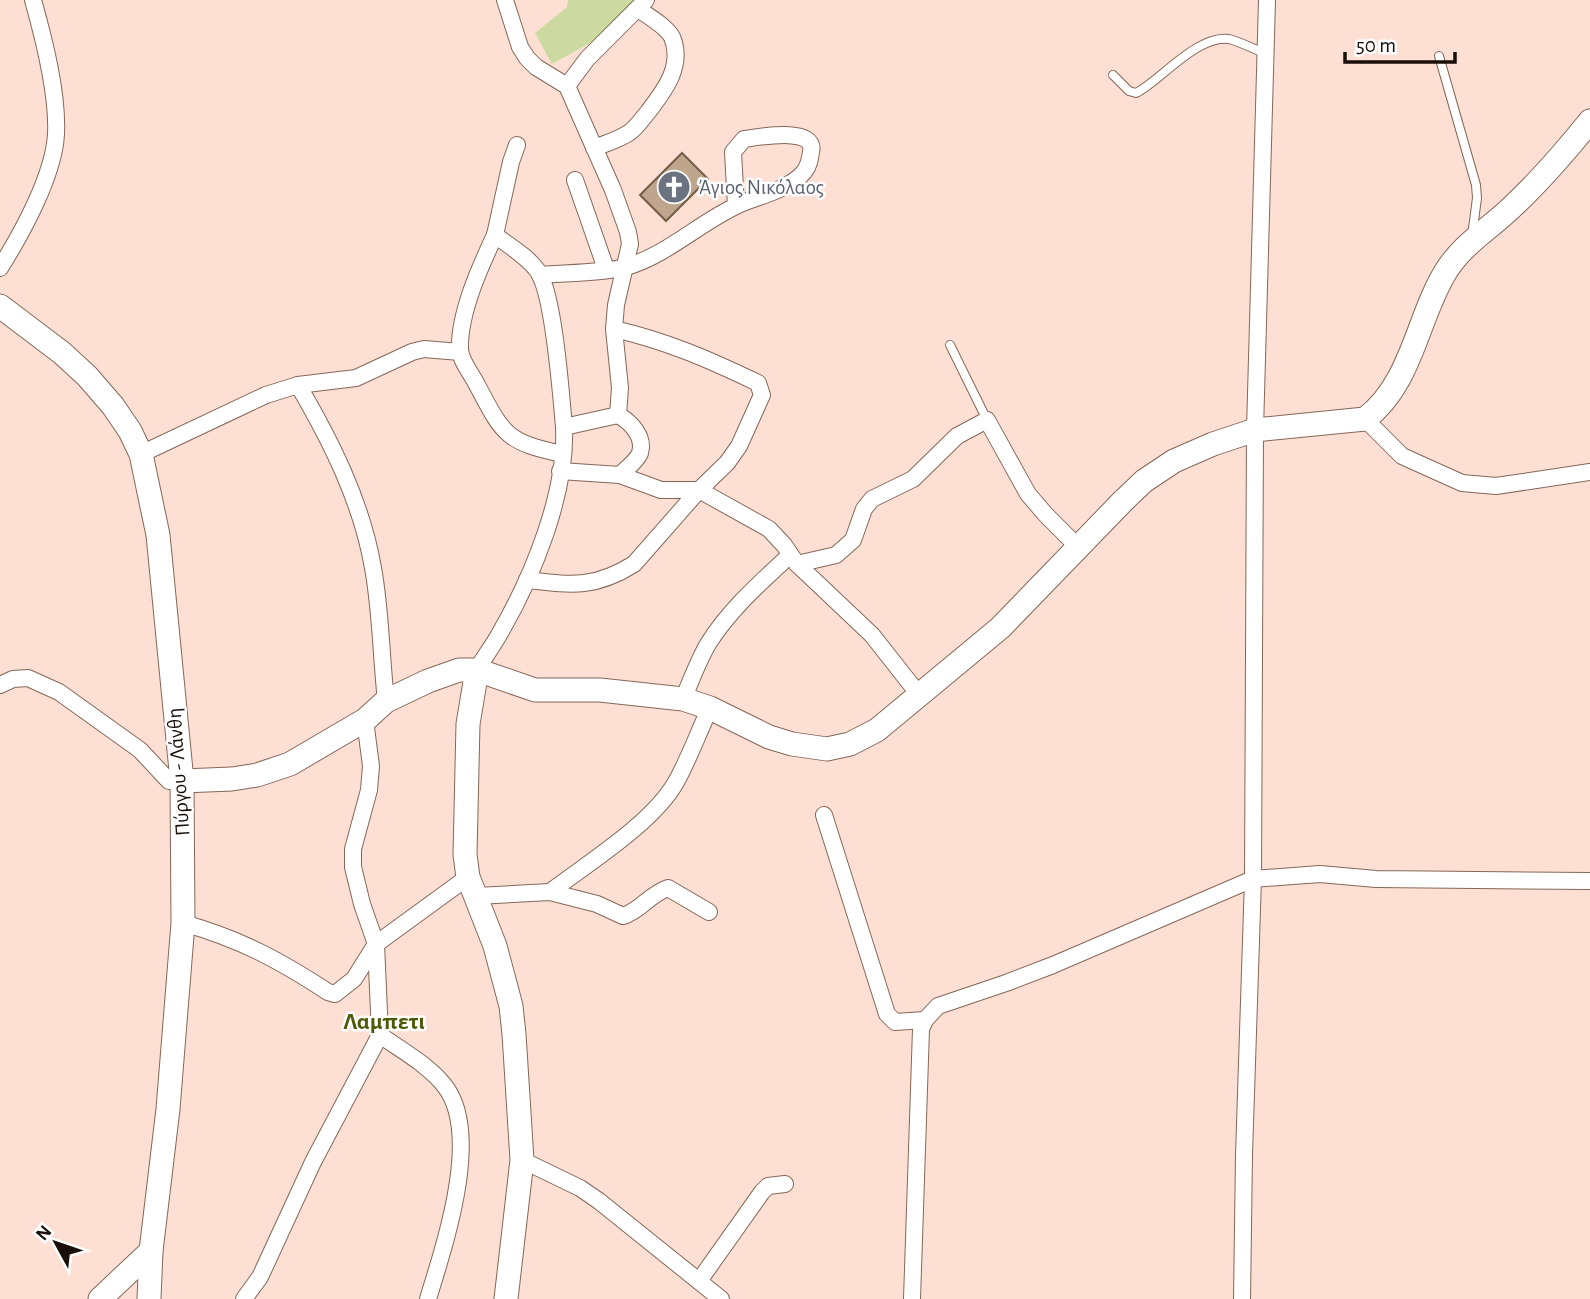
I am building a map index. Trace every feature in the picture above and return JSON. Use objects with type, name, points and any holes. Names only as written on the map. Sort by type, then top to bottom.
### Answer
[{"type":"street","points":[[0,268],[34,206],[48,169],[56,135],[56,113],[45,44],[33,0]]},
{"type":"street","points":[[505,0],[520,47],[527,58],[536,67],[567,86],[613,190],[628,232],[630,244],[616,305],[614,329],[620,388],[618,415]]},
{"type":"street","points":[[1242,1299],[1253,879],[1255,430],[1267,0]]},
{"type":"street","points":[[567,86],[587,59],[642,4],[671,37],[675,50],[671,77],[665,90],[638,125],[619,138],[594,148]]},
{"type":"street","points":[[0,685],[13,679],[28,678],[59,692],[140,750],[174,783],[232,779],[272,771],[313,752],[365,720],[386,701],[459,670],[477,670],[535,690],[600,690],[683,699],[709,708],[769,737],[792,744],[827,749],[850,744],[877,730],[1000,628],[1144,481],[1174,461],[1255,430],[1365,419],[1376,411],[1394,388],[1446,271],[1471,241],[1548,173],[1590,121]]},
{"type":"street","points":[[540,275],[625,268],[674,244],[736,206],[791,182],[804,173],[809,164],[813,146],[811,142],[804,137],[773,135],[744,139],[733,152],[736,206]]},
{"type":"street","points":[[517,145],[495,235],[474,284],[463,326],[460,352],[506,433],[562,462],[620,475],[661,490],[699,490],[769,529],[794,560],[872,635],[920,696]]},
{"type":"street","points":[[575,180],[606,269]]},
{"type":"street","points":[[495,235],[531,264],[540,275],[548,302],[564,427],[562,462],[550,514],[527,580],[500,634],[477,670],[468,724],[465,855],[472,886],[495,946],[511,1006],[521,1119],[522,1160],[506,1299]]},
{"type":"street","name":"Πύργου - Λάνθη","points":[[0,306],[49,342],[87,376],[113,405],[131,431],[141,454],[158,535],[182,781],[183,923],[168,1108],[151,1251],[149,1299]]},
{"type":"street","points":[[527,580],[572,585],[592,583],[621,572],[643,556],[699,490],[727,463],[739,446],[762,395],[761,386],[701,356],[656,339],[614,329]]},
{"type":"street","points":[[141,454],[238,407],[298,385],[355,378],[424,349],[460,352]]},
{"type":"street","points":[[298,385],[329,440],[366,535],[377,593],[386,701]]},
{"type":"street","points":[[564,427],[618,415],[634,426],[641,450],[620,475]]},
{"type":"street","points":[[1365,419],[1402,456],[1462,483],[1496,485],[1590,472]]},
{"type":"street","points":[[683,699],[707,647],[730,614],[794,560],[836,555],[842,551],[853,540],[864,509],[872,499],[913,479],[957,436],[987,420],[1028,494],[1079,548]]},
{"type":"street","points":[[550,892],[629,832],[663,800],[675,783],[709,708]]},
{"type":"street","points":[[244,1299],[260,1277],[313,1162],[380,1035],[376,944],[362,904],[354,867],[354,849],[370,778],[365,720]]},
{"type":"street","points":[[824,816],[887,1014],[895,1022],[925,1020]]},
{"type":"street","points":[[912,1299],[921,1029],[925,1020],[938,1006],[1018,979],[1253,879],[1320,874],[1376,879],[1590,881]]},
{"type":"street","points":[[183,923],[222,934],[263,952],[335,994],[354,979],[376,944],[472,886],[550,892],[597,904],[623,916],[631,914],[656,893],[668,888],[709,912]]},
{"type":"street","points":[[380,1035],[427,1069],[444,1085],[453,1099],[459,1117],[456,1199],[428,1299]]},
{"type":"street","points":[[522,1160],[580,1188],[599,1201],[721,1299]]},
{"type":"street","points":[[699,1281],[762,1192],[768,1186],[785,1184]]},
{"type":"street","points":[[100,1299],[151,1251]]},
{"type":"lane","points":[[1113,75],[1129,91],[1136,93],[1175,62],[1213,41],[1228,39],[1265,53]]},
{"type":"lane","points":[[1438,56],[1476,185],[1477,198],[1471,241]]},
{"type":"lane","points":[[950,345],[987,420]]},
{"type":"green space","points":[[568,0],[635,0],[599,38],[552,64],[535,33],[567,7]]},
{"type":"building","name":"Άγιος Νικόλαος","points":[[682,153],[708,179],[666,221],[640,195]]},
{"type":"place","name":"Άγιος Νικόλαος","points":[[674,187]]},
{"type":"district","name":"Λαμπετι","points":[[384,1021]]}]
